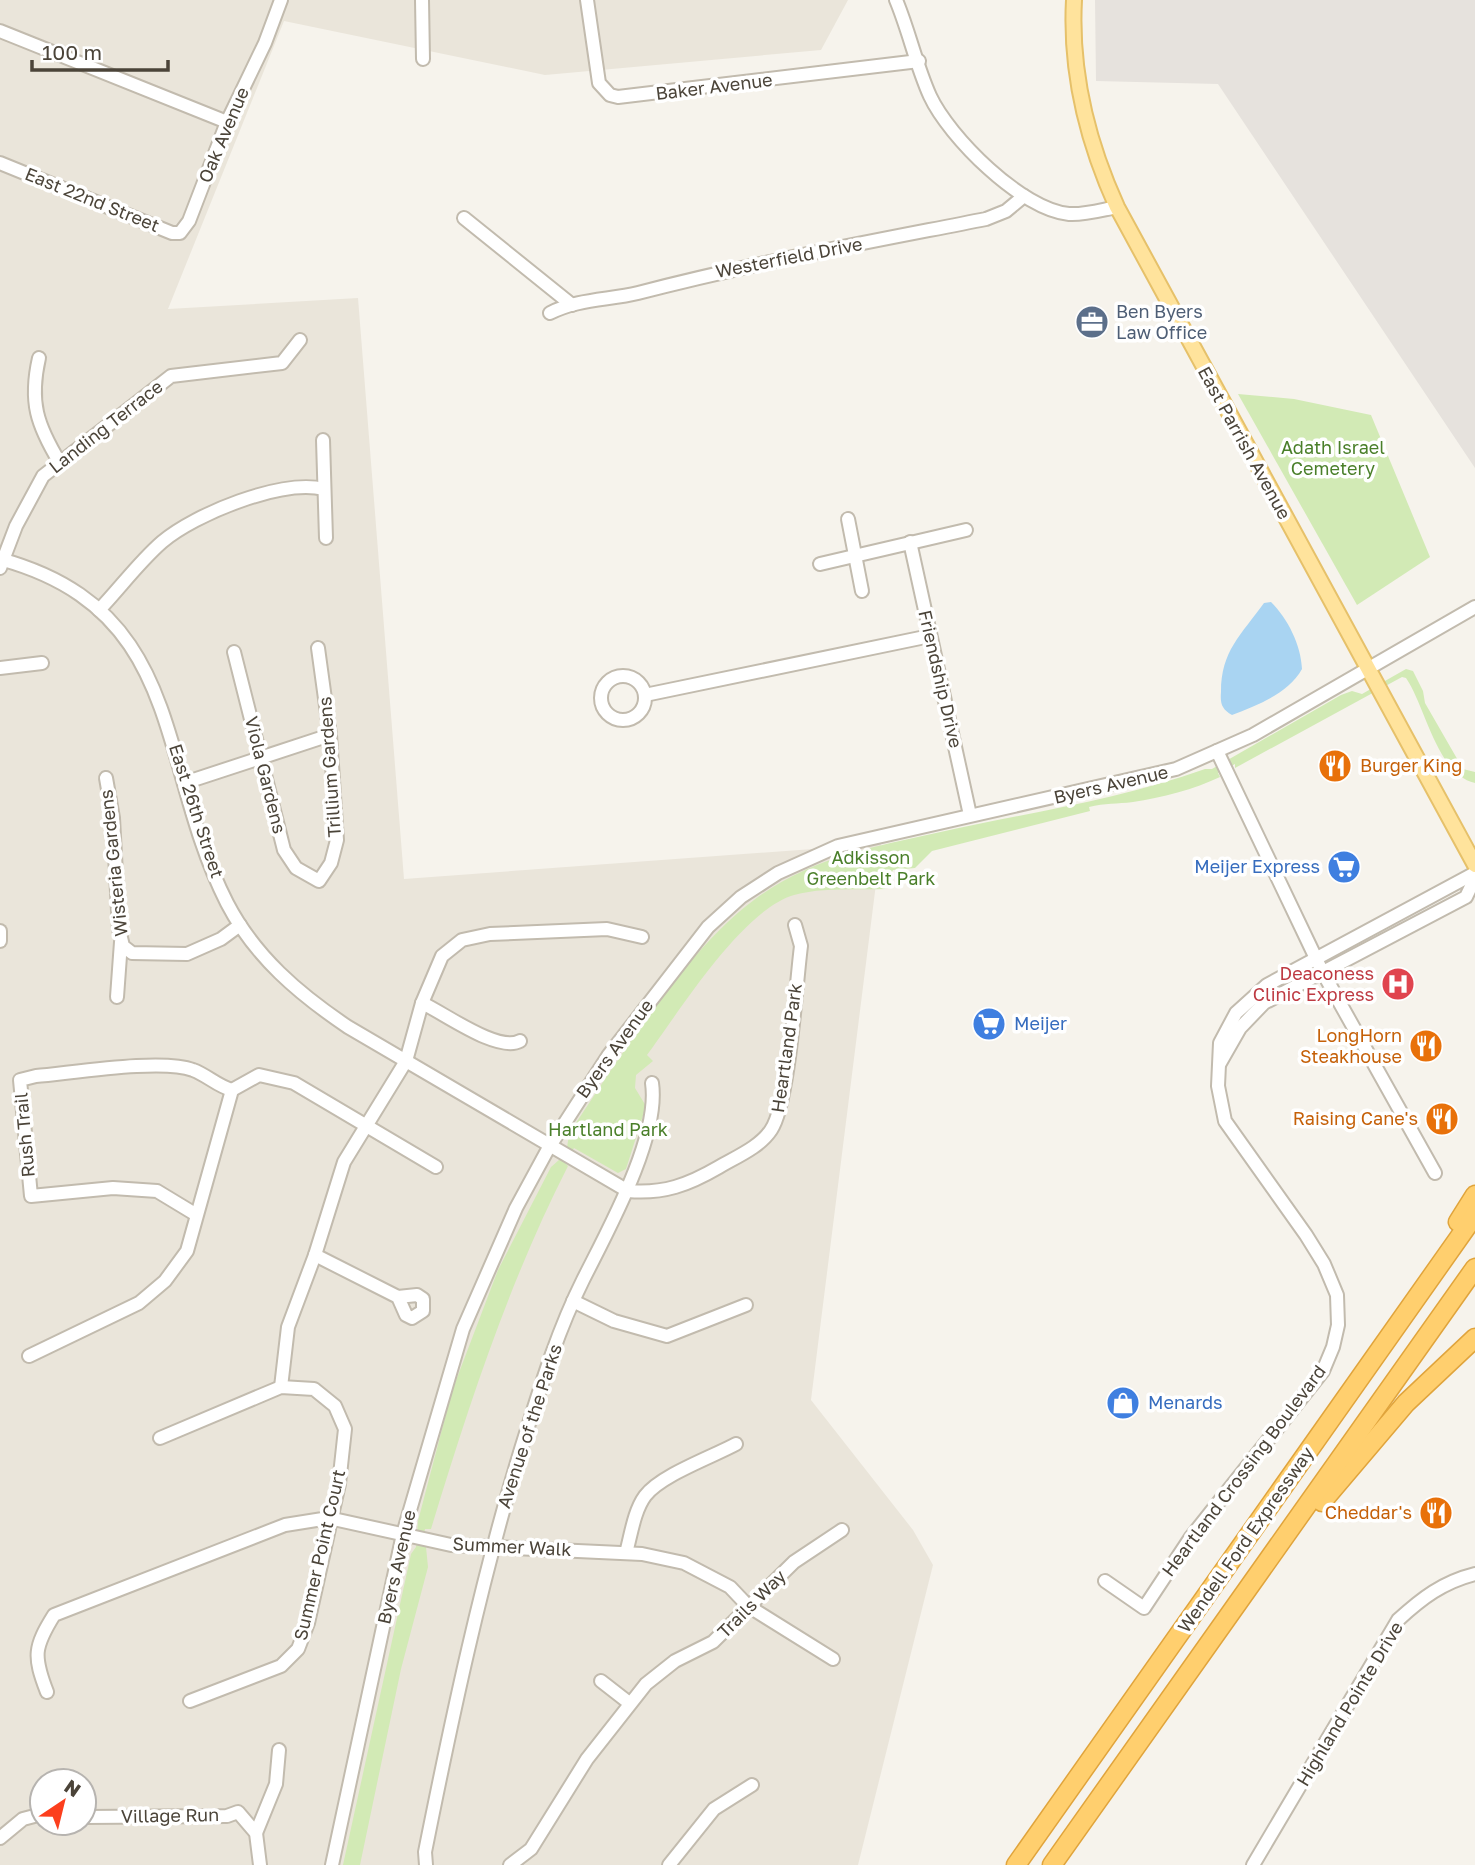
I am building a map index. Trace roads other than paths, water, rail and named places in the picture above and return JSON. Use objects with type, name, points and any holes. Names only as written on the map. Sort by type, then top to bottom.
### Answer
[{"type":"highway","points":[[1381,1348],[1475,1195]]},
{"type":"highway","name":"Wendell Ford Expressway","points":[[1016,1865],[1475,1215]]},
{"type":"highway","name":"Wendell Ford Expressway","points":[[1052,1865],[1475,1268]]},
{"type":"highway","points":[[1231,1612],[1406,1403],[1475,1338]]},
{"type":"main road","name":"East Parrish Avenue","points":[[1074,0],[1075,55],[1081,103],[1093,149],[1117,207],[1475,865]]},
{"type":"street","name":"Oak Avenue","points":[[183,231],[281,0]]},
{"type":"street","points":[[422,0],[424,59]]},
{"type":"street","name":"Baker Avenue","points":[[587,0],[596,75],[603,90],[618,97],[919,61]]},
{"type":"street","points":[[896,0],[929,93],[953,131],[1024,196],[1047,209],[1068,214],[1117,207]]},
{"type":"street","points":[[0,31],[227,122]]},
{"type":"street","name":"East 22nd Street","points":[[0,163],[172,233],[183,231]]},
{"type":"street","name":"Westerfield Drive","points":[[550,313],[572,305],[634,294],[727,270],[986,219],[1006,211],[1024,196]]},
{"type":"street","points":[[464,218],[572,305]]},
{"type":"street","name":"Landing Terrace","points":[[1,562],[16,526],[43,476],[171,376],[282,363],[300,340]]},
{"type":"street","points":[[39,358],[33,386],[36,414],[60,463]]},
{"type":"street","points":[[323,440],[326,538]]},
{"type":"street","points":[[99,610],[146,557],[165,540],[189,525],[257,495],[313,487],[324,489]]},
{"type":"street","points":[[848,519],[862,591]]},
{"type":"street","points":[[820,564],[966,530]]},
{"type":"street","name":"Friendship Drive","points":[[910,542],[970,815]]},
{"type":"street","name":"East 26th Street","points":[[1,562],[62,583],[99,610],[128,642],[152,680],[168,720],[208,861],[240,925],[277,972],[310,1002],[551,1144]]},
{"type":"street","name":"Byers Avenue","points":[[332,1865],[403,1534],[463,1329],[516,1208],[551,1144],[602,1064],[678,962],[708,927],[741,897],[778,873],[838,846],[1176,769],[1253,735],[1475,607]]},
{"type":"street","points":[[645,695],[930,636]]},
{"type":"street","name":"Trillium Gardens","points":[[318,648],[330,734],[337,840],[331,863],[318,881]]},
{"type":"street","name":"Viola Gardens","points":[[234,653],[284,850],[296,868],[318,881]]},
{"type":"street","points":[[0,668],[42,663]]},
{"type":"street","points":[[184,783],[219,769],[261,758],[330,734]]},
{"type":"street","points":[[1217,751],[1322,971],[1435,1173]]},
{"type":"street","name":"Wisteria Gardens","points":[[106,778],[113,818],[121,942],[133,953],[187,954],[221,939],[240,925]]},
{"type":"street","name":"Heartland Crossing Boulevard","points":[[1105,1581],[1144,1608],[1191,1537],[1323,1371],[1334,1348],[1338,1325],[1337,1296],[1331,1281],[1306,1235],[1225,1121],[1219,1104],[1220,1043],[1236,1013],[1267,985],[1315,957],[1475,876]]},
{"type":"street","name":"Heartland Crossing Boulevard","points":[[1218,1066],[1234,1036],[1264,1003],[1466,897],[1475,876]]},
{"type":"street","name":"Heartland Park","points":[[628,1191],[656,1192],[688,1183],[743,1153],[770,1133],[776,1122],[783,1095],[801,946],[795,925]]},
{"type":"street","points":[[281,1387],[288,1327],[315,1255],[344,1162],[406,1061],[422,1003],[442,956],[462,940],[490,934],[607,929],[642,937]]},
{"type":"street","points":[[0,931],[1,941]]},
{"type":"street","points":[[117,998],[121,942]]},
{"type":"street","points":[[422,1003],[496,1041],[514,1044],[520,1041]]},
{"type":"street","name":"Rush Trail","points":[[195,1214],[157,1191],[113,1188],[31,1196],[20,1080],[143,1066],[192,1069],[232,1090]]},
{"type":"street","points":[[29,1356],[139,1303],[165,1281],[187,1251],[195,1214],[232,1090],[259,1075],[294,1083],[436,1167]]},
{"type":"street","name":"Avenue of the Parks","points":[[426,1865],[427,1844],[493,1549],[550,1356],[573,1301],[628,1191],[654,1102],[652,1083]]},
{"type":"street","points":[[551,1144],[628,1191]]},
{"type":"street","points":[[315,1255],[398,1297]]},
{"type":"street","points":[[573,1301],[614,1321],[667,1336],[746,1305]]},
{"type":"street","name":"Summer Point Court","points":[[160,1438],[281,1387],[314,1389],[335,1406],[345,1429],[339,1484],[329,1518],[308,1623],[298,1649],[281,1666],[190,1701]]},
{"type":"street","points":[[626,1553],[646,1494],[662,1482],[736,1444]]},
{"type":"street","name":"Summer Walk","points":[[47,1692],[38,1669],[36,1643],[54,1615],[285,1525],[329,1518],[451,1545],[626,1553],[684,1563],[730,1587],[748,1606],[833,1659]]},
{"type":"street","name":"Trails Way","points":[[510,1865],[531,1849],[587,1759],[628,1702],[675,1661],[713,1642],[794,1562],[842,1530]]},
{"type":"street","name":"Highland Pointe Drive","points":[[1253,1865],[1398,1620],[1423,1597],[1447,1582],[1475,1574]]},
{"type":"street","points":[[601,1681],[628,1702]]},
{"type":"street","points":[[260,1865],[256,1833],[276,1784],[279,1750]]},
{"type":"street","points":[[669,1865],[714,1809],[752,1785]]},
{"type":"street","name":"Village Run","points":[[98,1817],[227,1816],[238,1812],[256,1833]]},
{"type":"street","points":[[0,1838],[28,1818]]},
{"type":"water","points":[[1271,602],[1292,633],[1302,669],[1280,692],[1232,715],[1222,706],[1221,700],[1224,665],[1240,634],[1264,603]]},
{"type":"place","name":"Ben Byers Law Office","points":[[1092,322]]},
{"type":"place","name":"Burger King","points":[[1335,766]]},
{"type":"place","name":"Meijer Express","points":[[1344,867]]},
{"type":"place","name":"Deaconess Clinic Express","points":[[1398,984]]},
{"type":"place","name":"Meijer","points":[[989,1024]]},
{"type":"place","name":"LongHorn Steakhouse","points":[[1426,1046]]},
{"type":"place","name":"Raising Cane's","points":[[1442,1119]]},
{"type":"place","name":"Menards","points":[[1123,1403]]},
{"type":"place","name":"Cheddar's","points":[[1436,1513]]},
{"type":"park label","name":"Adath Israel Cemetery","points":[[1333,458]]},
{"type":"park label","name":"Adkisson Greenbelt Park","points":[[871,868]]},
{"type":"park label","name":"Hartland Park","points":[[608,1130]]}]
